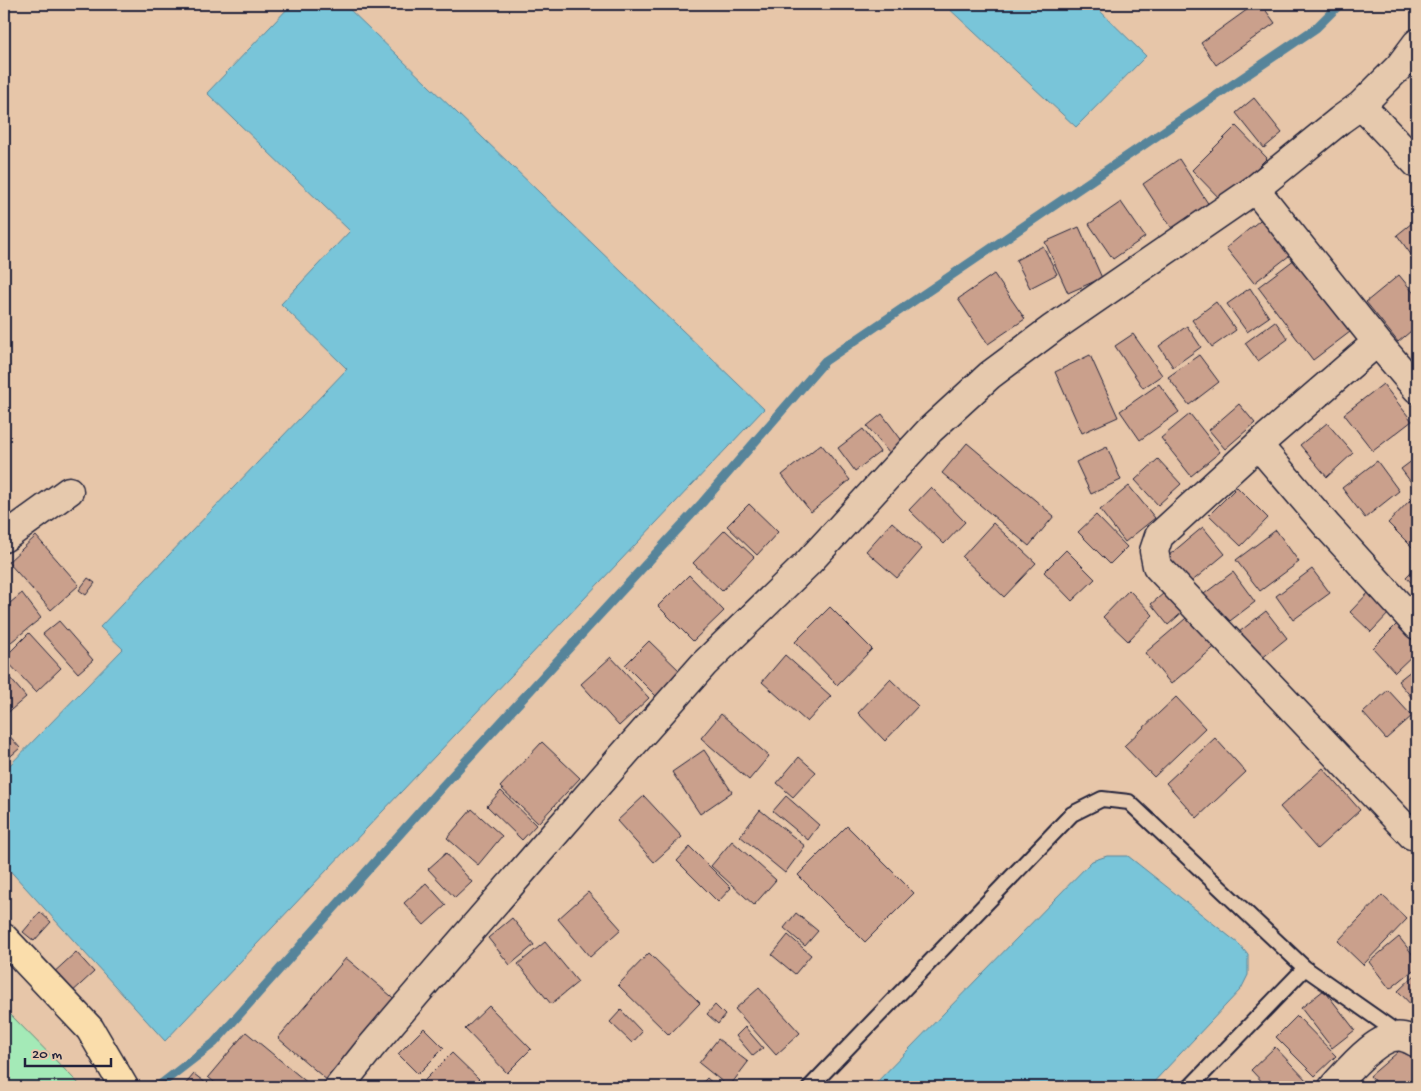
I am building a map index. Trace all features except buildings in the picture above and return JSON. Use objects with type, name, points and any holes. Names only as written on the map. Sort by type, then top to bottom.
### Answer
[{"type":"main road","points":[[4,938],[90,1030],[124,1087]]},
{"type":"street","points":[[339,1087],[439,967],[704,664],[807,564],[930,430],[990,375],[1053,328],[1255,189],[1361,105],[1399,67],[1417,43]]},
{"type":"street","points":[[1361,105],[1417,164]]},
{"type":"street","points":[[1255,189],[1417,389]]},
{"type":"street","points":[[1377,342],[1258,444],[1159,536],[1154,551],[1157,566],[1416,836]]},
{"type":"street","points":[[1258,444],[1328,527],[1417,626]]},
{"type":"street","points":[[4,538],[69,491]]},
{"type":"street","points":[[1333,1087],[1364,1055],[1383,1040],[1410,1039]]},
{"type":"lane","points":[[810,1087],[1072,814],[1102,799],[1129,802],[1305,968],[1410,1039]]},
{"type":"lane","points":[[1190,1087],[1305,968]]},
{"type":"green space","points":[[4,1008],[82,1087],[4,1087]]},
{"type":"water","points":[[292,4],[344,4],[764,409],[165,1041],[4,864],[4,771],[123,649],[100,627],[347,369],[281,304],[350,231],[207,93]]},
{"type":"water","points":[[944,4],[1093,4],[1146,56],[1076,127]]},
{"type":"water","points":[[1107,856],[1128,856],[1239,944],[1248,955],[1248,975],[1241,989],[1149,1087],[872,1087],[1092,861]]},
{"type":"waterway","points":[[157,1087],[214,1043],[439,790],[702,503],[825,361],[1316,28],[1340,4]]}]
